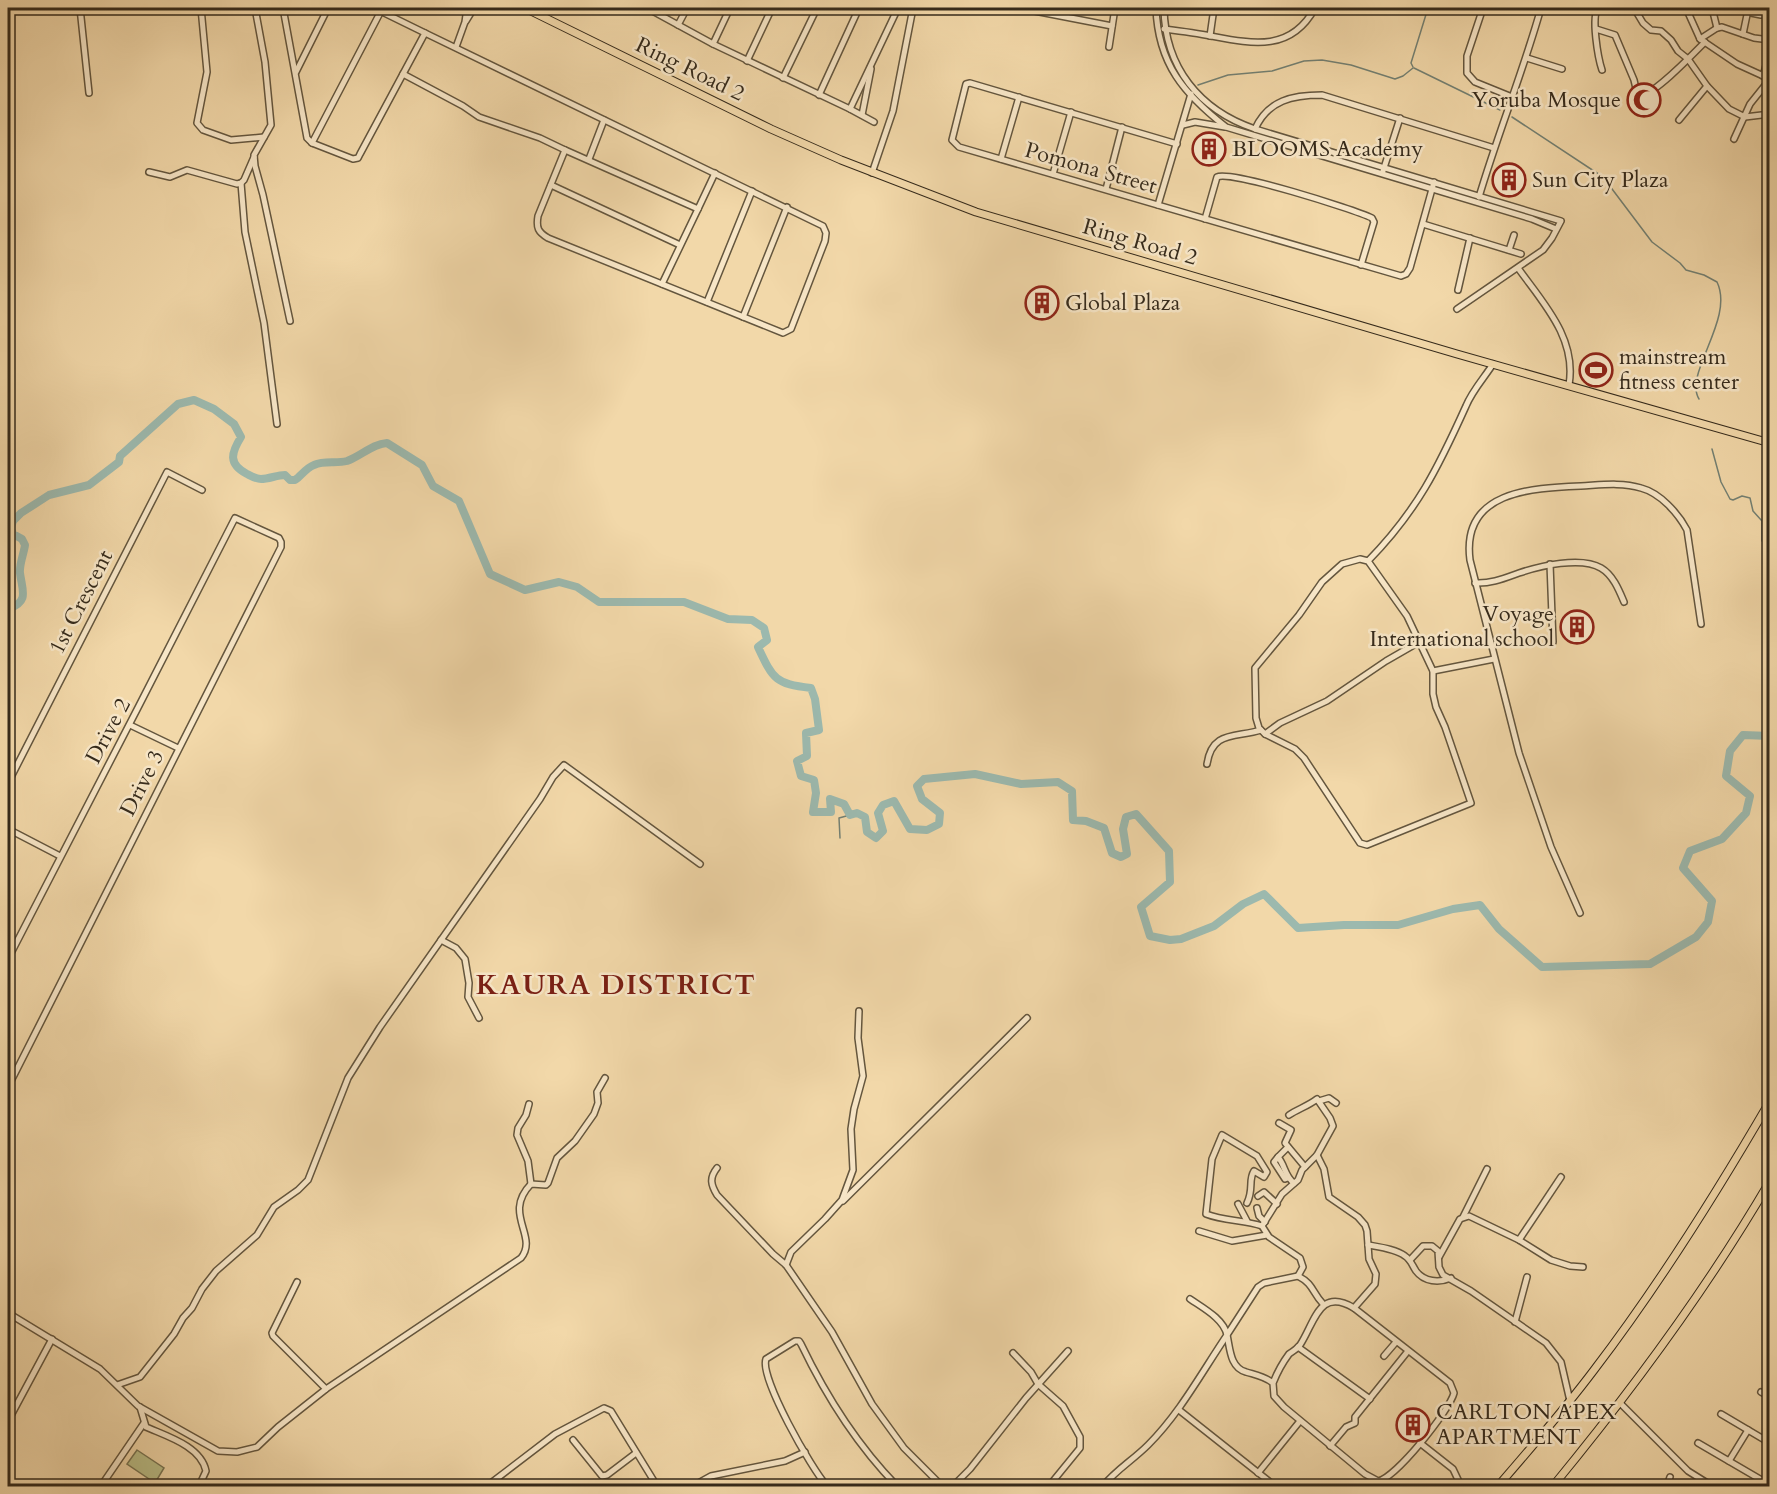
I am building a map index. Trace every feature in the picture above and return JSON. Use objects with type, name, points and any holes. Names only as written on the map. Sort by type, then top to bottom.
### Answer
[{"type":"main road","name":"Ring Road 2","points":[[525,8],[771,129],[930,196],[1020,226],[1770,443]]},
{"type":"main road","points":[[1498,1486],[1570,1401],[1636,1312],[1683,1242],[1770,1101]]},
{"type":"main road","points":[[1553,1486],[1620,1403],[1688,1309],[1770,1181]]},
{"type":"street","points":[[80,8],[89,93]]},
{"type":"street","points":[[201,8],[207,72],[196,123],[203,130],[231,140],[264,137]]},
{"type":"street","points":[[255,8],[265,62],[271,125],[241,183],[245,232],[264,323],[277,424]]},
{"type":"street","points":[[283,8],[306,136],[312,143],[353,159],[358,158],[425,33]]},
{"type":"street","points":[[295,73],[328,8]]},
{"type":"street","points":[[375,8],[823,226],[826,233],[825,241],[791,329],[783,333],[539,233],[536,225],[538,216],[565,150]]},
{"type":"street","points":[[456,47],[465,22],[467,8]]},
{"type":"street","points":[[465,22],[474,8]]},
{"type":"street","points":[[648,8],[713,44],[874,122]]},
{"type":"street","points":[[678,25],[687,8]]},
{"type":"street","points":[[713,44],[730,8]]},
{"type":"street","points":[[747,61],[772,8]]},
{"type":"street","points":[[783,78],[817,8]]},
{"type":"street","points":[[819,94],[859,8]]},
{"type":"street","points":[[850,109],[898,8]]},
{"type":"street","points":[[872,173],[893,111],[912,8]]},
{"type":"street","points":[[1019,8],[1112,26]]},
{"type":"street","points":[[1110,47],[1115,8]]},
{"type":"street","points":[[1156,8],[1157,28],[1170,68],[1192,94],[1227,117],[1255,129],[1503,202],[1556,229]]},
{"type":"street","points":[[1164,8],[1166,29],[1176,62],[1197,104],[1226,128]]},
{"type":"street","points":[[1210,36],[1214,8]]},
{"type":"street","points":[[1157,28],[1251,43],[1277,41],[1306,22],[1315,8]]},
{"type":"street","points":[[1483,8],[1467,56],[1467,73],[1475,82],[1512,97]]},
{"type":"street","points":[[1477,204],[1494,148],[1527,58],[1541,8]]},
{"type":"street","points":[[1598,8],[1595,11],[1596,29],[1598,57],[1602,70]]},
{"type":"street","points":[[1634,8],[1643,23],[1651,30],[1661,31],[1671,40],[1677,51],[1688,59],[1707,86],[1729,109],[1745,117],[1770,114]]},
{"type":"street","points":[[1686,8],[1702,41],[1737,64],[1770,79],[1754,98],[1734,139]]},
{"type":"street","points":[[1712,8],[1717,28]]},
{"type":"street","points":[[1743,33],[1747,9]]},
{"type":"street","points":[[1747,9],[1753,14],[1761,15]]},
{"type":"street","points":[[312,143],[381,11]]},
{"type":"street","points":[[1596,29],[1615,35],[1639,95],[1647,94],[1688,59],[1702,41],[1717,28]]},
{"type":"street","points":[[1717,28],[1770,40]]},
{"type":"street","points":[[1763,76],[1770,51]]},
{"type":"street","points":[[1527,58],[1562,69]]},
{"type":"street","points":[[862,115],[874,59]]},
{"type":"street","points":[[403,74],[479,117],[540,138],[698,209]]},
{"type":"street","name":"Pomona Street","points":[[1177,144],[974,83],[966,84],[952,142],[959,147],[1401,276],[1410,268],[1434,182]]},
{"type":"street","points":[[1679,120],[1707,86]]},
{"type":"street","points":[[1158,205],[1192,94]]},
{"type":"street","points":[[1255,129],[1265,112],[1274,104],[1287,99],[1322,95],[1494,148]]},
{"type":"street","points":[[1001,159],[1019,97]]},
{"type":"street","points":[[1188,111],[1201,98]]},
{"type":"street","points":[[1053,174],[1071,112]]},
{"type":"street","points":[[1382,175],[1400,118]]},
{"type":"street","points":[[589,159],[604,120]]},
{"type":"street","points":[[1183,125],[1195,122],[1226,128],[1501,211],[1561,221],[1543,250],[1457,309]]},
{"type":"street","points":[[1106,189],[1122,127]]},
{"type":"street","points":[[254,155],[290,321]]},
{"type":"street","points":[[149,172],[175,177],[183,170],[187,170],[237,184],[241,183]]},
{"type":"street","points":[[662,284],[715,173]]},
{"type":"street","points":[[1205,219],[1217,177],[1221,175],[1306,196],[1372,218],[1374,222],[1361,265]]},
{"type":"street","points":[[551,185],[680,245]]},
{"type":"street","points":[[707,302],[752,191]]},
{"type":"street","points":[[1501,211],[1503,202]]},
{"type":"street","points":[[743,317],[787,207]]},
{"type":"street","points":[[1423,224],[1521,254]]},
{"type":"street","points":[[1509,250],[1514,235]]},
{"type":"street","points":[[1458,290],[1470,238]]},
{"type":"street","points":[[1518,268],[1552,315],[1563,336],[1569,357],[1571,375],[1569,384]]},
{"type":"street","points":[[1368,561],[1407,616],[1433,671],[1435,704],[1447,730],[1470,804],[1370,845],[1360,843],[1300,753],[1263,732],[1256,718],[1255,668],[1328,576],[1342,564],[1351,561],[1368,561],[1397,529],[1428,484],[1448,448],[1466,405],[1492,364]]},
{"type":"street","name":"1st Crescent","points":[[8,783],[166,471],[202,489]]},
{"type":"street","points":[[1580,913],[1560,871],[1519,753],[1475,583],[1468,548],[1469,536],[1479,514],[1487,506],[1500,499],[1531,489],[1624,484],[1652,492],[1682,521],[1690,545],[1701,624]]},
{"type":"street","name":"Drive 2","points":[[8,959],[236,517]]},
{"type":"street","name":"Drive 3","points":[[8,1086],[282,544],[279,538],[236,517]]},
{"type":"street","points":[[1475,583],[1490,583],[1550,564],[1577,563],[1601,568],[1610,576],[1624,602]]},
{"type":"street","points":[[1550,564],[1553,642]]},
{"type":"street","points":[[1207,764],[1210,752],[1220,740],[1232,734],[1263,732],[1327,701],[1386,661],[1419,642]]},
{"type":"street","points":[[1433,671],[1494,659]]},
{"type":"street","points":[[130,725],[178,748]]},
{"type":"street","points":[[117,1385],[140,1377],[174,1334],[216,1271],[257,1235],[273,1207],[298,1190],[308,1180],[348,1078],[380,1027],[540,799],[553,777],[564,765],[700,864]]},
{"type":"street","points":[[8,829],[60,856]]},
{"type":"street","points":[[441,940],[456,948],[465,959],[469,983],[468,997],[479,1018]]},
{"type":"street","points":[[837,1206],[842,1200],[853,1170],[851,1129],[863,1076],[858,1038],[859,1011]]},
{"type":"street","points":[[786,1265],[791,1252],[1027,1018]]},
{"type":"street","points":[[8,1313],[100,1369],[140,1407],[218,1451],[237,1452],[257,1447],[326,1389],[521,1258],[525,1253],[526,1242],[518,1204],[523,1192],[531,1184],[546,1185],[548,1183],[557,1158],[575,1141],[594,1114],[598,1103],[597,1092],[605,1077]]},
{"type":"street","points":[[1264,1224],[1282,1194],[1298,1180],[1305,1167],[1317,1155],[1333,1126],[1318,1100],[1320,1092]]},
{"type":"street","points":[[1288,1115],[1318,1100],[1329,1098],[1336,1103]]},
{"type":"street","points":[[528,1104],[526,1115],[517,1134],[528,1161],[531,1184]]},
{"type":"street","points":[[1279,1123],[1292,1130],[1285,1143],[1305,1167]]},
{"type":"street","points":[[1247,1203],[1252,1193],[1251,1174],[1254,1171],[1264,1177],[1267,1172],[1257,1156],[1222,1135],[1212,1159],[1206,1214],[1215,1218],[1264,1224]]},
{"type":"street","points":[[1288,1147],[1274,1162],[1281,1175],[1294,1183]]},
{"type":"street","points":[[1317,1155],[1324,1169],[1329,1197],[1358,1218],[1365,1226],[1369,1258],[1376,1279],[1375,1284],[1354,1308]]},
{"type":"street","points":[[717,1168],[712,1174],[711,1182],[717,1195],[772,1254],[786,1265],[836,1338],[872,1404],[904,1448],[942,1486]]},
{"type":"street","points":[[1439,1257],[1463,1217],[1487,1169]]},
{"type":"street","points":[[1519,1240],[1561,1177]]},
{"type":"street","points":[[1258,1196],[1264,1192],[1277,1204]]},
{"type":"street","points":[[1238,1204],[1247,1221]]},
{"type":"street","points":[[1257,1208],[1267,1235],[1300,1258],[1303,1267],[1298,1276]]},
{"type":"street","points":[[1463,1217],[1469,1215],[1475,1217],[1551,1260],[1570,1266],[1583,1267]]},
{"type":"street","points":[[1199,1231],[1232,1241],[1267,1235]]},
{"type":"street","points":[[1368,1245],[1403,1254],[1410,1260],[1418,1274],[1426,1279],[1441,1281],[1451,1278]]},
{"type":"street","points":[[1410,1260],[1423,1246],[1428,1245],[1436,1249],[1440,1271],[1546,1343],[1558,1357],[1563,1368],[1566,1391],[1570,1401]]},
{"type":"street","points":[[1103,1486],[1114,1472],[1148,1445],[1179,1410],[1258,1287],[1264,1283],[1298,1276],[1309,1282],[1318,1300],[1324,1305]]},
{"type":"street","points":[[1515,1322],[1527,1277]]},
{"type":"street","points":[[297,1282],[272,1333],[326,1389]]},
{"type":"street","points":[[1190,1299],[1226,1328],[1231,1353],[1238,1369],[1259,1375],[1273,1383]]},
{"type":"street","points":[[1335,1301],[1343,1302],[1354,1308],[1450,1383],[1453,1389],[1453,1397],[1447,1409],[1388,1478],[1380,1481],[1365,1474],[1330,1446],[1274,1396],[1273,1383],[1285,1361],[1298,1347],[1324,1305],[1335,1301]]},
{"type":"street","points":[[8,1421],[52,1339]]},
{"type":"street","points":[[826,1486],[815,1472],[770,1386],[765,1367],[765,1361],[768,1358],[797,1341],[801,1344],[828,1396],[850,1429],[866,1452],[897,1486]]},
{"type":"street","points":[[1384,1356],[1396,1342]]},
{"type":"street","points":[[1298,1347],[1370,1399]]},
{"type":"street","points":[[954,1486],[1068,1351]]},
{"type":"street","points":[[1330,1446],[1346,1427],[1355,1423],[1355,1418],[1408,1351]]},
{"type":"street","points":[[1013,1353],[1031,1372],[1038,1384],[1063,1406],[1077,1429],[1081,1443],[1076,1453],[1049,1486]]},
{"type":"street","points":[[1761,1392],[1770,1397]]},
{"type":"street","points":[[1620,1403],[1684,1467],[1712,1486]]},
{"type":"street","points":[[140,1407],[146,1426],[177,1442],[202,1459],[206,1471],[199,1486]]},
{"type":"street","points":[[487,1486],[555,1434],[604,1408],[611,1411],[657,1486]]},
{"type":"street","points":[[1179,1410],[1275,1486]]},
{"type":"street","points":[[1721,1414],[1770,1443]]},
{"type":"street","points":[[1258,1473],[1300,1421]]},
{"type":"street","points":[[100,1486],[144,1423]]},
{"type":"street","points":[[1729,1461],[1748,1430]]},
{"type":"street","points":[[573,1440],[602,1476],[607,1475],[636,1453]]},
{"type":"street","points":[[1420,1443],[1453,1469],[1461,1486]]},
{"type":"street","points":[[1698,1443],[1770,1485]]},
{"type":"street","points":[[693,1486],[711,1476],[785,1461],[805,1452]]},
{"type":"street","points":[[1667,1486],[1670,1477]]},
{"type":"green space","points":[[137,1450],[164,1468],[155,1483],[127,1464]]},
{"type":"waterway","points":[[1413,67],[1411,63],[1428,8]]},
{"type":"waterway","points":[[1198,85],[1228,75],[1272,71],[1304,61],[1322,60],[1351,65],[1395,79],[1413,68]]},
{"type":"waterway","points":[[1414,68],[1500,110]]},
{"type":"waterway","points":[[1512,117],[1603,177],[1652,242],[1686,270],[1704,275],[1717,282],[1721,297],[1720,312],[1698,375],[1696,388],[1699,399]]},
{"type":"waterway","points":[[8,609],[19,603],[23,595],[20,570],[25,545],[22,539],[13,534],[11,528],[13,521],[21,513],[49,495],[89,485],[119,462],[120,456],[178,404],[194,400],[214,409],[234,424],[241,437],[233,453],[234,462],[241,470],[259,479],[285,475],[290,480],[295,480],[314,465],[347,461],[387,443],[422,465],[433,486],[459,501],[490,574],[525,590],[559,582],[577,587],[599,602],[684,602],[728,619],[752,620],[764,628],[767,640],[758,647],[772,673],[782,682],[811,688],[815,699],[819,730],[806,733],[807,756],[797,761],[801,776],[814,780],[816,793],[813,812],[831,812],[830,799],[844,804],[850,815],[857,813],[865,817],[867,832],[876,838],[883,831],[878,813],[883,805],[894,801],[910,829],[927,830],[939,824],[940,813],[922,799],[917,786],[924,779],[975,774],[1021,784],[1058,782],[1072,791],[1073,820],[1086,821],[1104,828],[1112,853],[1121,857],[1127,854],[1123,829],[1126,817],[1136,814],[1169,851],[1170,882],[1141,907],[1150,936],[1170,940],[1181,939],[1214,926],[1243,904],[1264,894],[1298,928],[1398,925],[1453,909],[1480,905],[1499,929],[1542,967],[1650,964],[1696,937],[1708,922],[1712,901],[1683,868],[1690,851],[1722,839],[1746,813],[1750,796],[1726,776],[1730,751],[1743,735],[1770,736]]},
{"type":"waterway","points":[[1712,449],[1721,482],[1730,499],[1742,496],[1750,498],[1753,511],[1762,521],[1762,541],[1770,542]]},
{"type":"waterway","points":[[840,838],[839,818],[850,815]]},
{"type":"place","name":"Yoruba Mosque","points":[[1644,100]]},
{"type":"place","name":"BLOOMS Academy","points":[[1209,149]]},
{"type":"place","name":"Sun City Plaza","points":[[1509,180]]},
{"type":"place","name":"Global Plaza","points":[[1042,303]]},
{"type":"place","name":"mainstream fitness center","points":[[1596,370]]},
{"type":"place","name":"Voyage International school","points":[[1577,627]]},
{"type":"place","name":"CARLTON APEX APARTMENT","points":[[1413,1425]]},
{"type":"district","name":"KAURA DISTRICT","points":[[616,985]]}]
